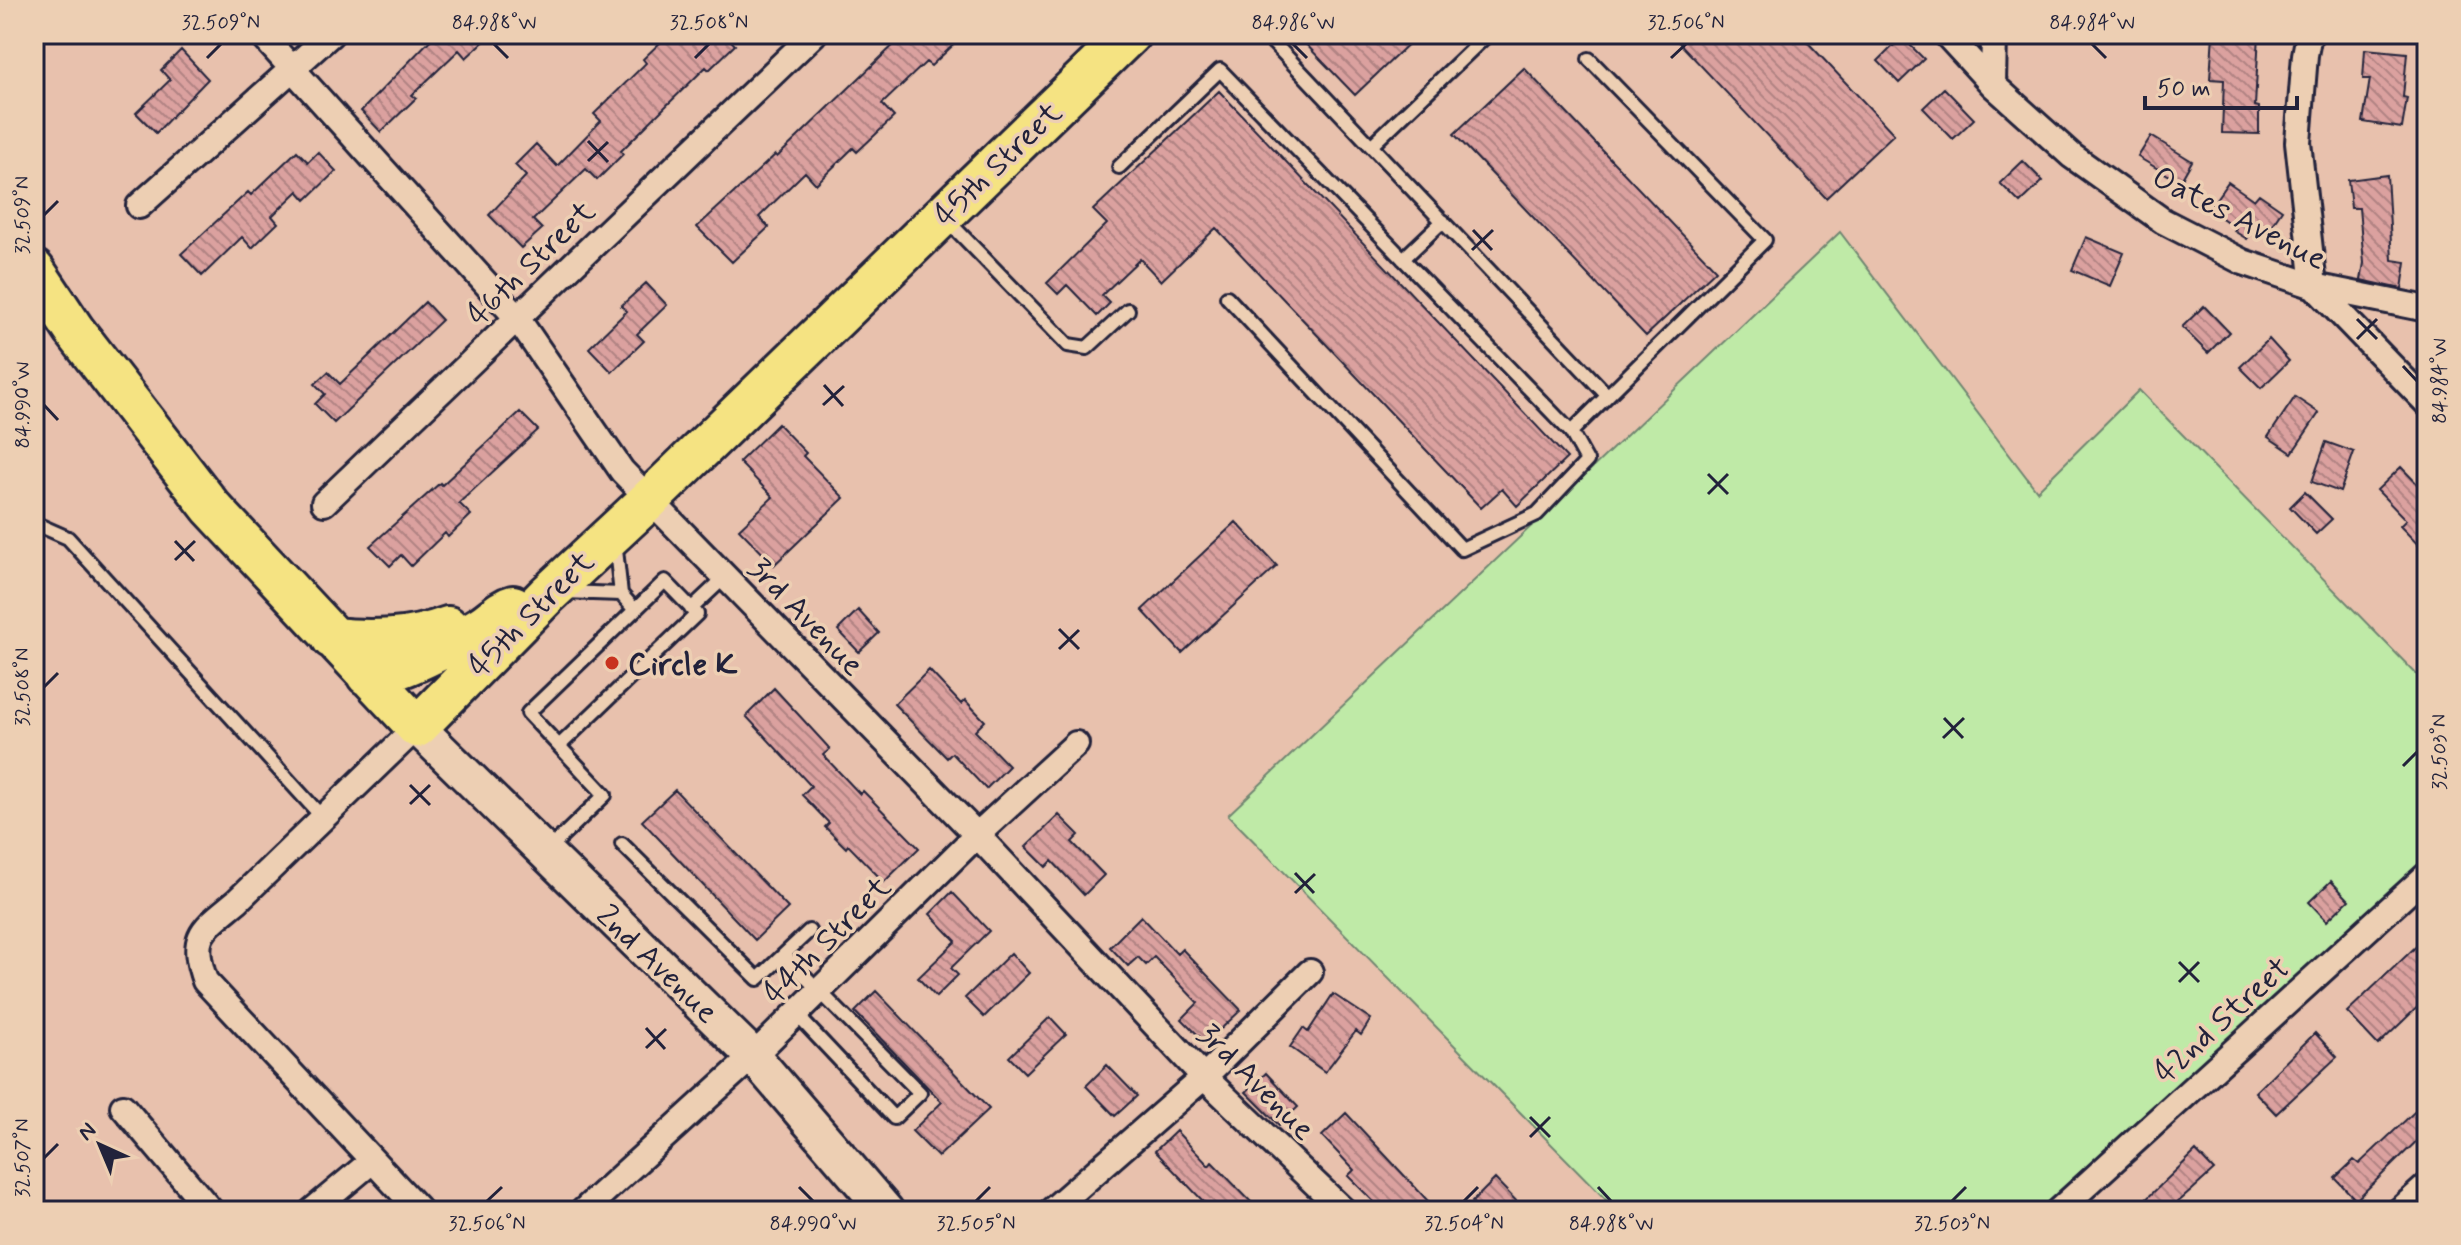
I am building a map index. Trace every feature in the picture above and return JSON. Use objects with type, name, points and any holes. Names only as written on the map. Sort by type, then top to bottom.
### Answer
[{"type":"main road","name":"45th Street","points":[[417,727],[546,596],[1130,34]]},
{"type":"main road","points":[[34,270],[74,330],[211,507],[417,727]]},
{"type":"main road","points":[[367,675],[396,670],[479,628],[507,607],[546,596]]},
{"type":"main road","points":[[332,638],[367,642],[403,639],[434,632],[493,605],[507,607]]},
{"type":"main road","name":"2nd Avenue","points":[[417,727],[753,1056],[886,1211]]},
{"type":"street","name":"3rd Avenue","points":[[261,34],[517,318],[622,471],[977,835],[1204,1077],[1344,1211]]},
{"type":"street","points":[[139,206],[331,34]]},
{"type":"street","name":"46th Street","points":[[324,503],[814,34]]},
{"type":"street","name":"Oates Avenue","points":[[1946,34],[1993,85],[2072,156],[2163,221],[2243,262],[2314,286],[2427,403]]},
{"type":"street","points":[[1993,85],[1994,34]]},
{"type":"street","points":[[2309,34],[2298,142],[2314,286],[2427,309]]},
{"type":"street","name":"45th Street","points":[[417,727],[211,923],[197,942],[197,958],[205,981],[420,1211]]},
{"type":"street","name":"44th Street","points":[[583,1211],[753,1056],[977,835],[1076,744]]},
{"type":"street","name":"42nd Street","points":[[2058,1211],[2427,875]]},
{"type":"street","points":[[1051,1211],[1204,1077],[1310,972]]},
{"type":"street","points":[[123,1107],[211,1211]]},
{"type":"street","points":[[312,1211],[372,1161]]},
{"type":"street","points":[[2399,1211],[2427,1186]]},
{"type":"lane","points":[[1265,34],[1607,395]]},
{"type":"lane","points":[[1371,146],[1488,34]]},
{"type":"lane","points":[[1571,432],[1765,240],[1589,59]]},
{"type":"lane","points":[[1119,167],[1220,70],[1571,432],[1587,461],[1537,514],[1462,549],[1227,297]]},
{"type":"lane","points":[[942,215],[1068,345],[1087,348],[1128,310]]},
{"type":"lane","points":[[1403,259],[1443,221]]},
{"type":"lane","points":[[34,523],[68,538],[322,817]]},
{"type":"lane","points":[[614,531],[621,594]]},
{"type":"lane","points":[[691,609],[725,577]]},
{"type":"lane","points":[[545,853],[605,795],[528,713],[550,700],[566,685],[605,647],[622,621],[643,606],[665,581],[697,614],[672,629],[607,691],[593,714],[559,746]]},
{"type":"lane","points":[[546,596],[566,592],[621,594],[643,606]]},
{"type":"lane","points":[[622,621],[631,631]]},
{"type":"lane","points":[[583,703],[593,714]]},
{"type":"lane","points":[[567,719],[577,729]]},
{"type":"lane","points":[[622,844],[758,979],[809,931]]},
{"type":"lane","points":[[784,955],[920,1093],[894,1118],[796,1014]]},
{"type":"green space","points":[[1840,232],[2037,491],[2139,390],[2427,685],[2427,859],[2037,1211],[1617,1211],[1228,815]]},
{"type":"building","points":[[436,34],[492,34],[466,58],[459,50],[412,95],[416,98],[381,132],[361,111]]},
{"type":"building","points":[[669,34],[725,34],[735,45],[709,70],[706,67],[661,111],[597,180],[586,169],[533,220],[542,229],[521,248],[489,215],[526,176],[515,165],[536,144],[557,166],[601,121],[594,114],[646,63],[643,59]]},
{"type":"building","points":[[905,34],[965,34],[931,66],[926,62],[882,104],[894,117],[857,152],[853,148],[816,184],[805,172],[759,217],[769,227],[732,262],[697,227],[775,155],[777,157]]},
{"type":"building","points":[[1296,34],[1419,34],[1355,95]]},
{"type":"building","points":[[1671,34],[1800,34],[1894,134],[1826,198]]},
{"type":"building","points":[[2213,34],[2259,34],[2255,106],[2259,107],[2259,134],[2222,133],[2224,80],[2210,79]]},
{"type":"building","points":[[1902,37],[1924,59],[1899,83],[1878,61]]},
{"type":"building","points":[[2365,49],[2407,53],[2403,97],[2407,98],[2402,128],[2363,122],[2370,79],[2363,79]]},
{"type":"building","points":[[181,50],[208,79],[156,133],[136,113],[170,80],[161,70]]},
{"type":"building","points":[[1524,68],[1716,270],[1646,336],[1454,134]]},
{"type":"building","points":[[1944,88],[1974,119],[1953,139],[1923,108]]},
{"type":"building","points":[[1219,91],[1567,458],[1517,506],[1502,489],[1481,508],[1216,228],[1161,281],[1140,259],[1102,295],[1110,303],[1097,316],[1067,285],[1058,294],[1047,283],[1107,224],[1093,210]]},
{"type":"building","points":[[2151,136],[2192,161],[2180,182],[2138,157]]},
{"type":"building","points":[[297,151],[308,162],[318,152],[336,171],[306,200],[298,191],[272,216],[278,223],[252,248],[242,237],[202,276],[181,254]]},
{"type":"building","points":[[2023,161],[2043,181],[2020,203],[2000,183]]},
{"type":"building","points":[[2387,175],[2392,260],[2406,262],[2402,289],[2361,280],[2364,263],[2359,208],[2351,208],[2348,180]]},
{"type":"building","points":[[2228,182],[2254,200],[2259,194],[2282,210],[2265,235],[2255,228],[2247,239],[2209,209]]},
{"type":"building","points":[[2086,237],[2124,253],[2110,286],[2072,270]]},
{"type":"building","points":[[646,283],[667,305],[637,334],[644,341],[612,372],[589,348],[627,311],[621,306]]},
{"type":"building","points":[[425,302],[442,320],[334,423],[315,404],[325,394],[315,384],[328,372],[340,384]]},
{"type":"building","points":[[2204,306],[2229,332],[2208,353],[2182,327]]},
{"type":"building","points":[[2269,339],[2289,361],[2261,388],[2240,367]]},
{"type":"building","points":[[2295,397],[2319,413],[2292,453],[2268,437]]},
{"type":"building","points":[[520,412],[538,430],[459,503],[471,515],[448,537],[445,533],[411,566],[401,555],[390,566],[370,546],[440,483],[442,485]]},
{"type":"building","points":[[778,424],[806,453],[803,456],[844,498],[774,565],[739,529],[773,497],[739,462]]},
{"type":"building","points":[[2326,442],[2354,452],[2340,492],[2312,482]]},
{"type":"building","points":[[2401,467],[2427,494],[2427,554],[2400,526],[2406,520],[2377,490]]},
{"type":"building","points":[[2305,492],[2332,519],[2316,534],[2290,507]]},
{"type":"building","points":[[1236,522],[1277,566],[1182,653],[1142,610]]},
{"type":"building","points":[[858,610],[879,633],[859,652],[838,630]]},
{"type":"building","points":[[929,670],[961,704],[965,700],[985,721],[975,731],[1009,766],[986,789],[952,753],[947,758],[894,704]]},
{"type":"building","points":[[774,688],[830,749],[823,755],[919,848],[884,882],[848,845],[846,848],[825,827],[829,823],[802,795],[811,786],[746,716]]},
{"type":"building","points":[[675,790],[788,908],[755,940],[642,821]]},
{"type":"building","points":[[1059,815],[1079,835],[1072,842],[1104,875],[1084,895],[1052,861],[1046,867],[1026,847]]},
{"type":"building","points":[[2331,881],[2349,900],[2327,921],[2309,902]]},
{"type":"building","points":[[952,892],[989,931],[951,968],[958,975],[936,997],[918,978],[956,941],[930,914]]},
{"type":"building","points":[[1141,916],[1177,954],[1182,949],[1241,1010],[1206,1043],[1182,1019],[1198,1003],[1154,957],[1146,965],[1138,957],[1128,966],[1110,947]]},
{"type":"building","points":[[2427,936],[2427,998],[2378,1045],[2347,1012]]},
{"type":"building","points":[[1011,953],[1029,973],[984,1017],[965,998]]},
{"type":"building","points":[[876,991],[989,1109],[938,1157],[912,1131],[942,1102],[855,1012]]},
{"type":"building","points":[[1333,994],[1371,1019],[1361,1035],[1356,1031],[1325,1072],[1290,1047],[1303,1028],[1308,1032]]},
{"type":"building","points":[[1050,1017],[1066,1034],[1025,1073],[1009,1057]]},
{"type":"building","points":[[2315,1033],[2337,1057],[2276,1114],[2255,1092]]},
{"type":"building","points":[[1107,1065],[1137,1096],[1115,1116],[1086,1086]]},
{"type":"building","points":[[1266,1073],[1298,1107],[1279,1125],[1246,1092]]},
{"type":"building","points":[[2427,1100],[2427,1131],[2356,1200],[2335,1178],[2354,1160],[2359,1164]]},
{"type":"building","points":[[1346,1113],[1428,1201],[1418,1211],[1383,1211],[1348,1176],[1354,1170],[1322,1136]]},
{"type":"building","points":[[1176,1131],[1209,1166],[1212,1162],[1260,1211],[1195,1211],[1204,1202],[1155,1151]]},
{"type":"building","points":[[2196,1151],[2214,1170],[2168,1211],[2134,1211]]},
{"type":"building","points":[[1495,1179],[1526,1211],[1480,1211],[1472,1202]]},
{"type":"place","name":"Circle K","points":[[612,663]]}]
